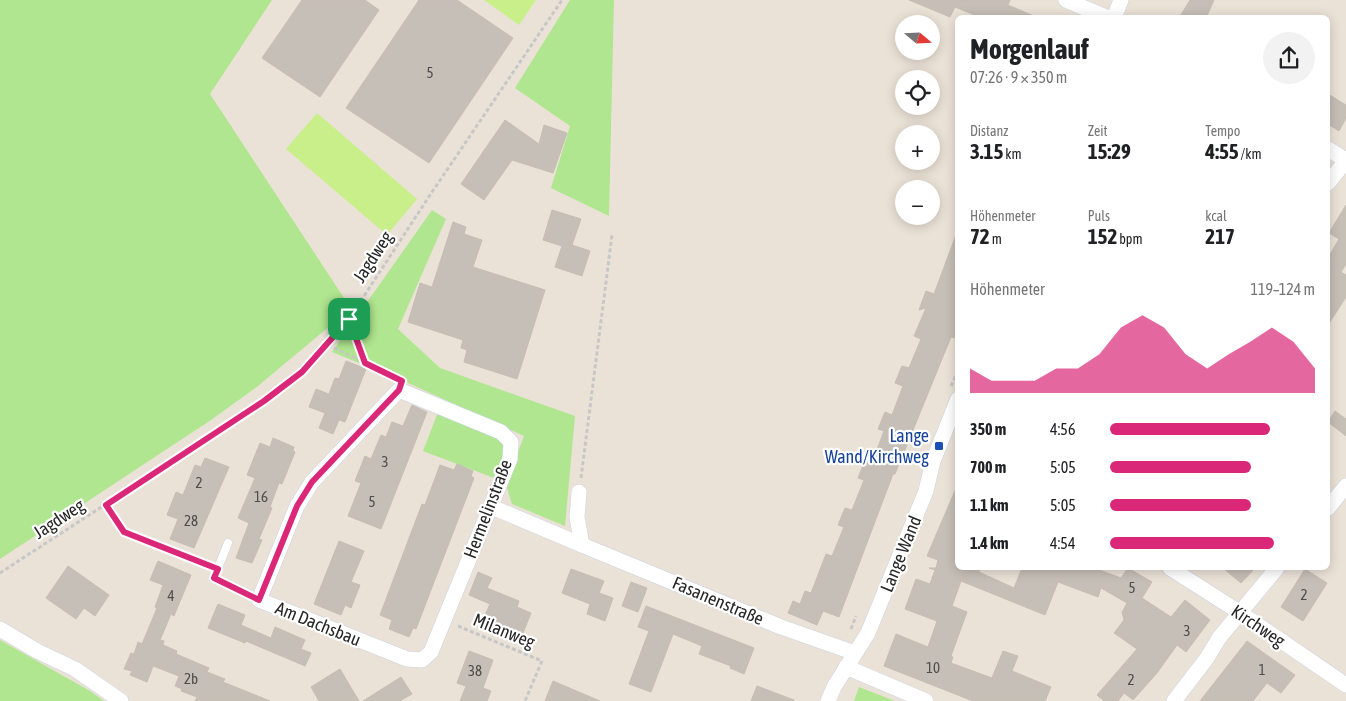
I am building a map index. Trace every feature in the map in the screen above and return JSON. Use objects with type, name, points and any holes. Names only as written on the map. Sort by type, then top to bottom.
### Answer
[{"type":"street","points":[[1066,0],[1101,15]]},
{"type":"street","points":[[1115,15],[1121,0]]},
{"type":"street","points":[[1330,150],[1346,160],[1330,181]]},
{"type":"street","name":"Hermelinstraße","points":[[399,390],[501,432],[511,442],[510,459],[492,507],[431,652],[422,660]]},
{"type":"street","name":"Am Dachsbau","points":[[399,390],[312,482],[297,506],[259,600],[407,659],[422,660]]},
{"type":"street","name":"Lange Wand","points":[[828,701],[834,687],[868,633],[926,491],[933,461],[952,428],[954,394]]},
{"type":"street","points":[[1330,506],[1346,486]]},
{"type":"street","points":[[579,492],[577,517],[582,545]]},
{"type":"street","name":"Fasanenstraße","points":[[492,507],[781,627],[855,653]]},
{"type":"street","name":"Kirchweg","points":[[1173,570],[1239,612],[1346,685]]},
{"type":"street","points":[[1174,701],[1239,612],[1275,570]]},
{"type":"street","points":[[0,629],[38,651],[75,669],[121,701]]},
{"type":"street","points":[[846,667],[926,701]]},
{"type":"lane","points":[[228,544],[214,578],[259,600]]},
{"type":"path","name":"Jagdweg","points":[[0,573],[264,401],[302,372],[328,345],[349,319],[562,0]]},
{"type":"path","points":[[579,492],[612,235]]},
{"type":"path","points":[[349,319],[365,363]]},
{"type":"path","points":[[328,345],[402,381],[399,390]]},
{"type":"path","points":[[106,505],[124,532],[218,569]]},
{"type":"path","points":[[838,646],[847,638],[858,611]]},
{"type":"path","name":"Milanweg","points":[[444,621],[542,660],[525,701]]},
{"type":"green space","points":[[0,0],[272,0],[210,94],[348,304],[331,325],[258,386],[211,420],[0,559]]},
{"type":"green space","points":[[484,0],[536,0],[519,25]]},
{"type":"green space","points":[[570,0],[614,0],[609,216],[551,188],[570,126],[515,88]]},
{"type":"green space","points":[[317,113],[417,199],[387,235],[286,149]]},
{"type":"green space","points":[[432,210],[446,219],[398,329],[440,368],[575,416],[565,526],[512,504],[506,485],[524,436],[404,381],[332,352]]},
{"type":"green space","points":[[440,407],[511,442],[502,481],[423,451]]},
{"type":"green space","points":[[0,640],[90,691],[104,701],[0,701]]},
{"type":"green space","points":[[859,687],[895,701],[854,701]]},
{"type":"building","points":[[302,0],[365,0],[379,10],[320,97],[262,58]]},
{"type":"building","points":[[419,0],[457,0],[513,38],[429,163],[346,108]]},
{"type":"building","points":[[909,0],[1010,0],[1008,5],[1031,15],[975,15],[955,7],[950,17]]},
{"type":"building","points":[[1190,0],[1214,0],[1207,15],[1181,15]]},
{"type":"building","points":[[1330,95],[1346,105],[1346,118],[1339,131],[1330,125]]},
{"type":"building","points":[[505,120],[539,144],[544,125],[567,133],[553,173],[512,160],[484,200],[461,184]]},
{"type":"building","points":[[1346,205],[1346,264],[1341,272],[1346,275],[1346,297],[1330,322],[1330,255],[1339,239],[1330,234]]},
{"type":"building","points":[[552,210],[581,219],[572,245],[590,251],[582,276],[555,267],[562,246],[543,240]]},
{"type":"building","points":[[453,222],[466,227],[464,234],[482,240],[473,267],[545,290],[517,379],[464,362],[467,350],[461,348],[463,340],[408,322],[420,283],[432,287]]},
{"type":"building","points":[[955,238],[955,336],[954,338],[951,337],[895,474],[893,474],[839,617],[823,611],[817,625],[788,613],[793,601],[800,604],[805,591],[811,593],[826,554],[832,556],[844,527],[838,525],[845,508],[852,510],[864,480],[858,478],[865,460],[872,463],[884,431],[878,429],[885,412],[892,415],[903,386],[895,383],[899,373],[902,366],[909,368],[921,339],[914,336],[926,308],[919,310],[926,291],[934,294]]},
{"type":"building","points":[[346,361],[366,369],[345,422],[339,420],[333,434],[319,428],[325,413],[309,407],[316,389],[329,394],[335,378],[339,379]]},
{"type":"building","points":[[412,405],[427,412],[381,529],[348,516],[361,483],[355,481],[365,456],[371,459],[381,435],[386,437],[392,422],[403,426]]},
{"type":"building","points":[[1335,411],[1346,419],[1346,436],[1330,424],[1330,419]]},
{"type":"building","points":[[273,438],[294,447],[293,451],[295,452],[282,484],[279,483],[270,507],[272,508],[259,539],[262,540],[252,563],[236,558],[249,523],[238,518],[255,478],[247,475],[260,443],[270,447]]},
{"type":"building","points":[[205,458],[229,467],[194,548],[170,539],[178,519],[167,515],[176,492],[183,495],[195,465],[201,467]]},
{"type":"building","points":[[457,464],[473,471],[471,476],[474,478],[416,629],[413,628],[409,637],[389,629],[392,620],[380,615],[422,504],[425,505],[440,465],[454,470]]},
{"type":"building","points":[[955,491],[955,570],[980,570],[979,572],[1014,588],[1021,570],[1099,570],[1121,578],[1127,570],[1131,570],[1152,582],[1142,598],[1171,617],[1185,600],[1210,620],[1186,652],[1177,645],[1157,673],[1133,700],[1124,693],[1118,701],[1104,701],[1097,695],[1137,649],[1114,633],[1124,620],[1122,612],[1127,603],[1101,588],[1098,597],[1058,582],[1045,615],[961,581],[952,606],[967,612],[951,656],[953,657],[951,663],[992,678],[1003,651],[1018,656],[1012,671],[1051,687],[1045,701],[973,701],[884,666],[896,634],[928,647],[937,621],[905,609],[916,579],[930,584],[935,570],[929,568],[936,568],[938,560],[927,556]]},
{"type":"building","points":[[339,541],[364,551],[351,582],[360,585],[351,608],[345,605],[341,615],[314,604]]},
{"type":"building","points":[[158,561],[191,575],[174,616],[171,614],[160,640],[164,641],[163,645],[177,651],[176,654],[209,668],[207,672],[225,679],[223,682],[270,701],[195,701],[197,697],[181,691],[182,689],[175,686],[179,676],[153,666],[147,682],[130,675],[132,671],[124,669],[131,653],[134,654],[138,642],[142,644],[157,608],[155,607],[163,585],[150,580]]},
{"type":"building","points":[[68,566],[109,595],[95,616],[84,608],[76,619],[46,598]]},
{"type":"building","points":[[571,569],[604,581],[599,593],[613,598],[605,621],[587,614],[590,604],[562,593]]},
{"type":"building","points":[[1225,570],[1253,570],[1241,583]]},
{"type":"building","points":[[1304,570],[1327,583],[1303,621],[1281,607]]},
{"type":"building","points":[[478,572],[492,578],[487,588],[519,601],[517,607],[531,613],[521,638],[482,622],[490,604],[469,595]]},
{"type":"building","points":[[631,582],[647,588],[638,612],[622,606]]},
{"type":"building","points":[[218,604],[245,615],[241,625],[271,638],[275,627],[305,640],[301,649],[311,653],[305,666],[246,641],[245,643],[208,628]]},
{"type":"building","points":[[646,606],[754,648],[744,674],[730,668],[731,666],[699,654],[702,646],[673,634],[651,692],[629,684],[649,631],[638,627]]},
{"type":"building","points":[[1247,641],[1295,675],[1281,693],[1267,683],[1253,701],[1200,701]]},
{"type":"building","points":[[469,651],[493,660],[483,688],[491,691],[487,701],[460,701],[466,686],[457,683]]},
{"type":"building","points":[[340,669],[359,701],[319,701],[311,687]]},
{"type":"building","points":[[401,677],[412,694],[400,701],[363,701]]},
{"type":"building","points":[[553,681],[600,701],[545,701]]},
{"type":"building","points":[[757,686],[794,700],[794,701],[751,701]]},
{"type":"place","name":"Lange Wand/Kirchweg","points":[[939,446]]},
{"type":"route","points":[[349,319],[365,363],[402,381],[399,390],[312,482],[297,506],[259,600],[214,578],[218,569],[124,532],[106,505],[264,401],[302,372],[328,345],[349,319]]}]
